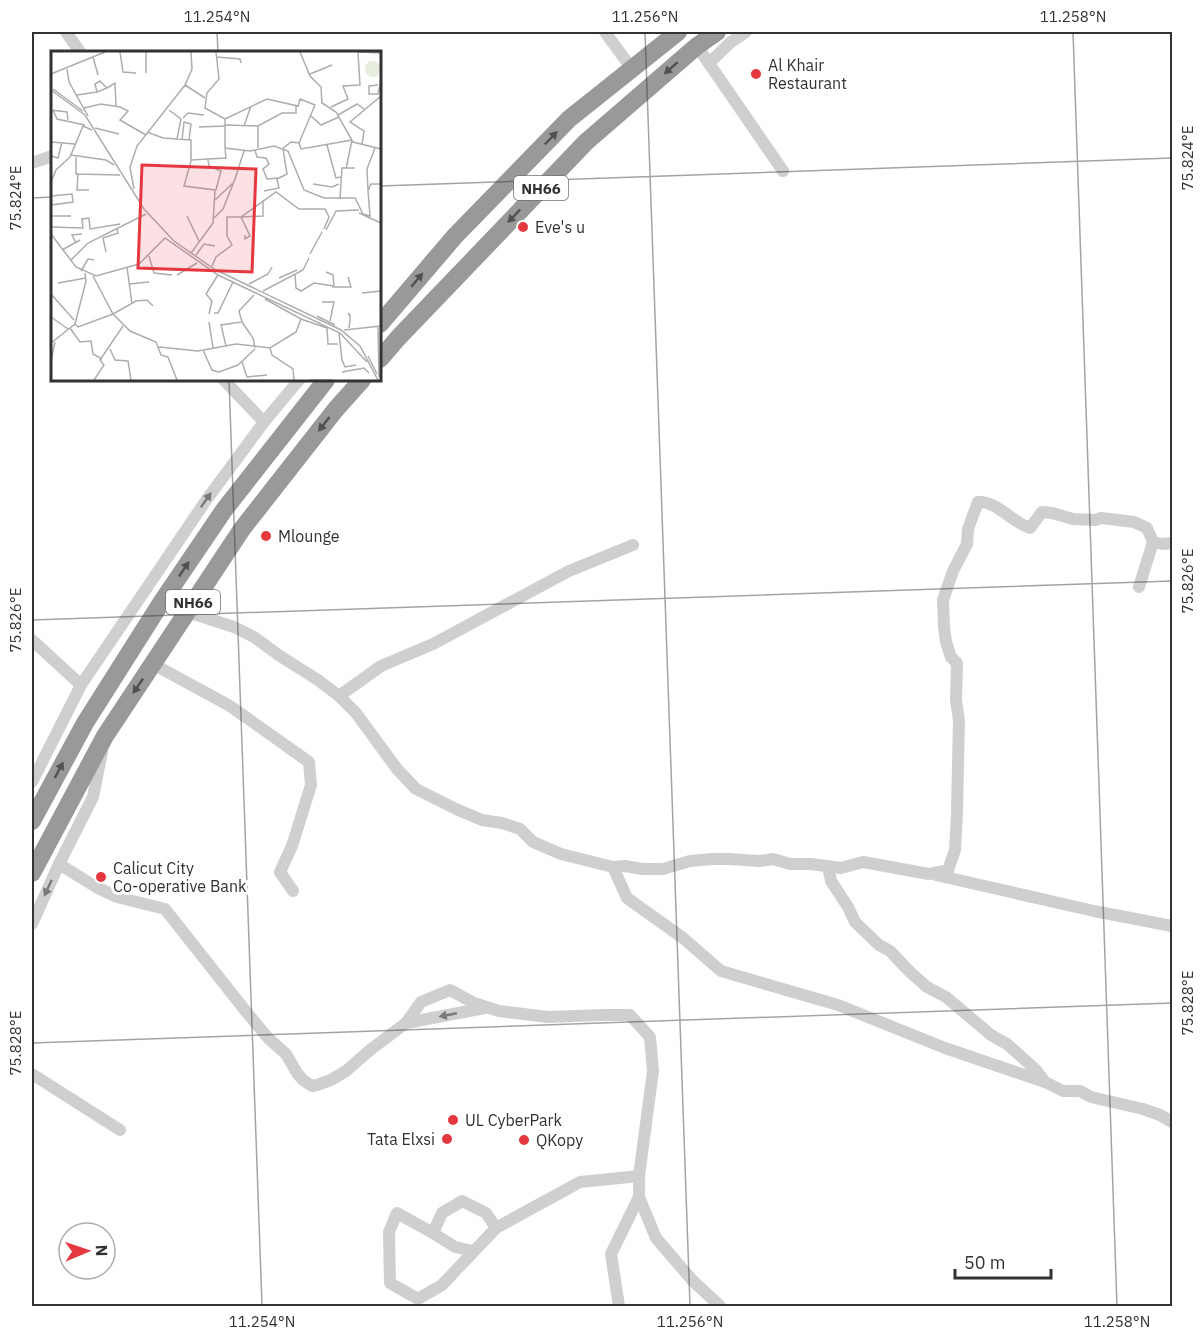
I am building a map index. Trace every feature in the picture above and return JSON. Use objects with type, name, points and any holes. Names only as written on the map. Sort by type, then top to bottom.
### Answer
[{"type":"highway","name":"NH66","points":[[381,323],[455,236],[569,119],[678,32]]},
{"type":"highway","name":"NH66","points":[[381,358],[586,142],[697,46],[717,32]]},
{"type":"highway","name":"NH66","points":[[32,822],[84,723],[160,603],[224,510],[325,381]]},
{"type":"highway","name":"NH66","points":[[32,873],[105,736],[242,529],[336,409],[361,381]]},
{"type":"street","points":[[66,32],[79,51]]},
{"type":"street","points":[[605,32],[632,69]]},
{"type":"street","points":[[709,63],[731,42],[746,32]]},
{"type":"street","points":[[697,46],[783,171]]},
{"type":"street","points":[[32,163],[51,156]]},
{"type":"street","points":[[225,381],[264,422]]},
{"type":"street","points":[[32,782],[81,685],[207,499],[264,422],[298,381]]},
{"type":"street","points":[[929,874],[948,870],[955,850],[959,721],[956,700],[957,663],[951,657],[946,642],[943,600],[953,571],[967,544],[968,529],[978,502],[987,502],[1030,528],[1042,512],[1073,519],[1101,518],[1134,522],[1147,528],[1153,542],[1139,587]]},
{"type":"street","points":[[1153,542],[1173,543]]},
{"type":"street","points":[[339,696],[381,666],[433,644],[569,571],[633,545]]},
{"type":"street","points":[[186,613],[234,627],[254,637],[339,696],[356,713],[397,769],[416,789],[482,820],[520,829],[533,842],[561,854],[613,867],[625,866],[642,869],[663,869],[690,861],[713,859],[759,861],[773,859],[790,864],[842,868],[863,862],[1173,926]]},
{"type":"street","points":[[32,639],[81,685]]},
{"type":"street","points":[[153,664],[230,706],[309,762],[311,784],[292,846],[280,872],[293,891]]},
{"type":"street","points":[[32,924],[93,797],[105,736]]},
{"type":"street","points":[[59,864],[117,897],[165,909],[268,1038],[286,1054],[297,1073],[312,1086],[331,1080],[346,1071],[406,1023],[421,1002],[450,990],[474,1004],[499,1011],[548,1017],[630,1015],[650,1037],[653,1071],[639,1176],[639,1197],[656,1238],[693,1280],[720,1306]]},
{"type":"street","points":[[828,866],[831,881],[855,922],[879,945],[890,951],[927,987],[946,997],[991,1035],[1007,1044],[1035,1069],[1045,1082]]},
{"type":"street","points":[[613,867],[627,898],[683,938],[721,971],[838,1005],[945,1048],[1063,1090],[1080,1091],[1091,1097],[1143,1109],[1173,1122]]},
{"type":"street","points":[[406,1023],[489,1007]]},
{"type":"street","points":[[32,1074],[120,1130]]},
{"type":"street","points":[[473,1251],[455,1247],[396,1213],[389,1232],[390,1283],[418,1299],[442,1285],[496,1228],[580,1182],[639,1176]]},
{"type":"street","points":[[619,1306],[611,1254],[639,1197]]},
{"type":"street","points":[[433,1233],[442,1213],[462,1201],[486,1213],[496,1228]]},
{"type":"place","name":"Al Khair Restaurant","points":[[756,74]]},
{"type":"place","name":"Eve's u","points":[[523,227]]},
{"type":"place","name":"Mlounge","points":[[266,536]]},
{"type":"place","name":"Calicut City Co-operative Bank","points":[[101,877]]},
{"type":"place","name":"UL CyberPark","points":[[453,1120]]},
{"type":"place","name":"Tata Elxsi","points":[[447,1139]]},
{"type":"place","name":"QKopy","points":[[524,1140]]}]
